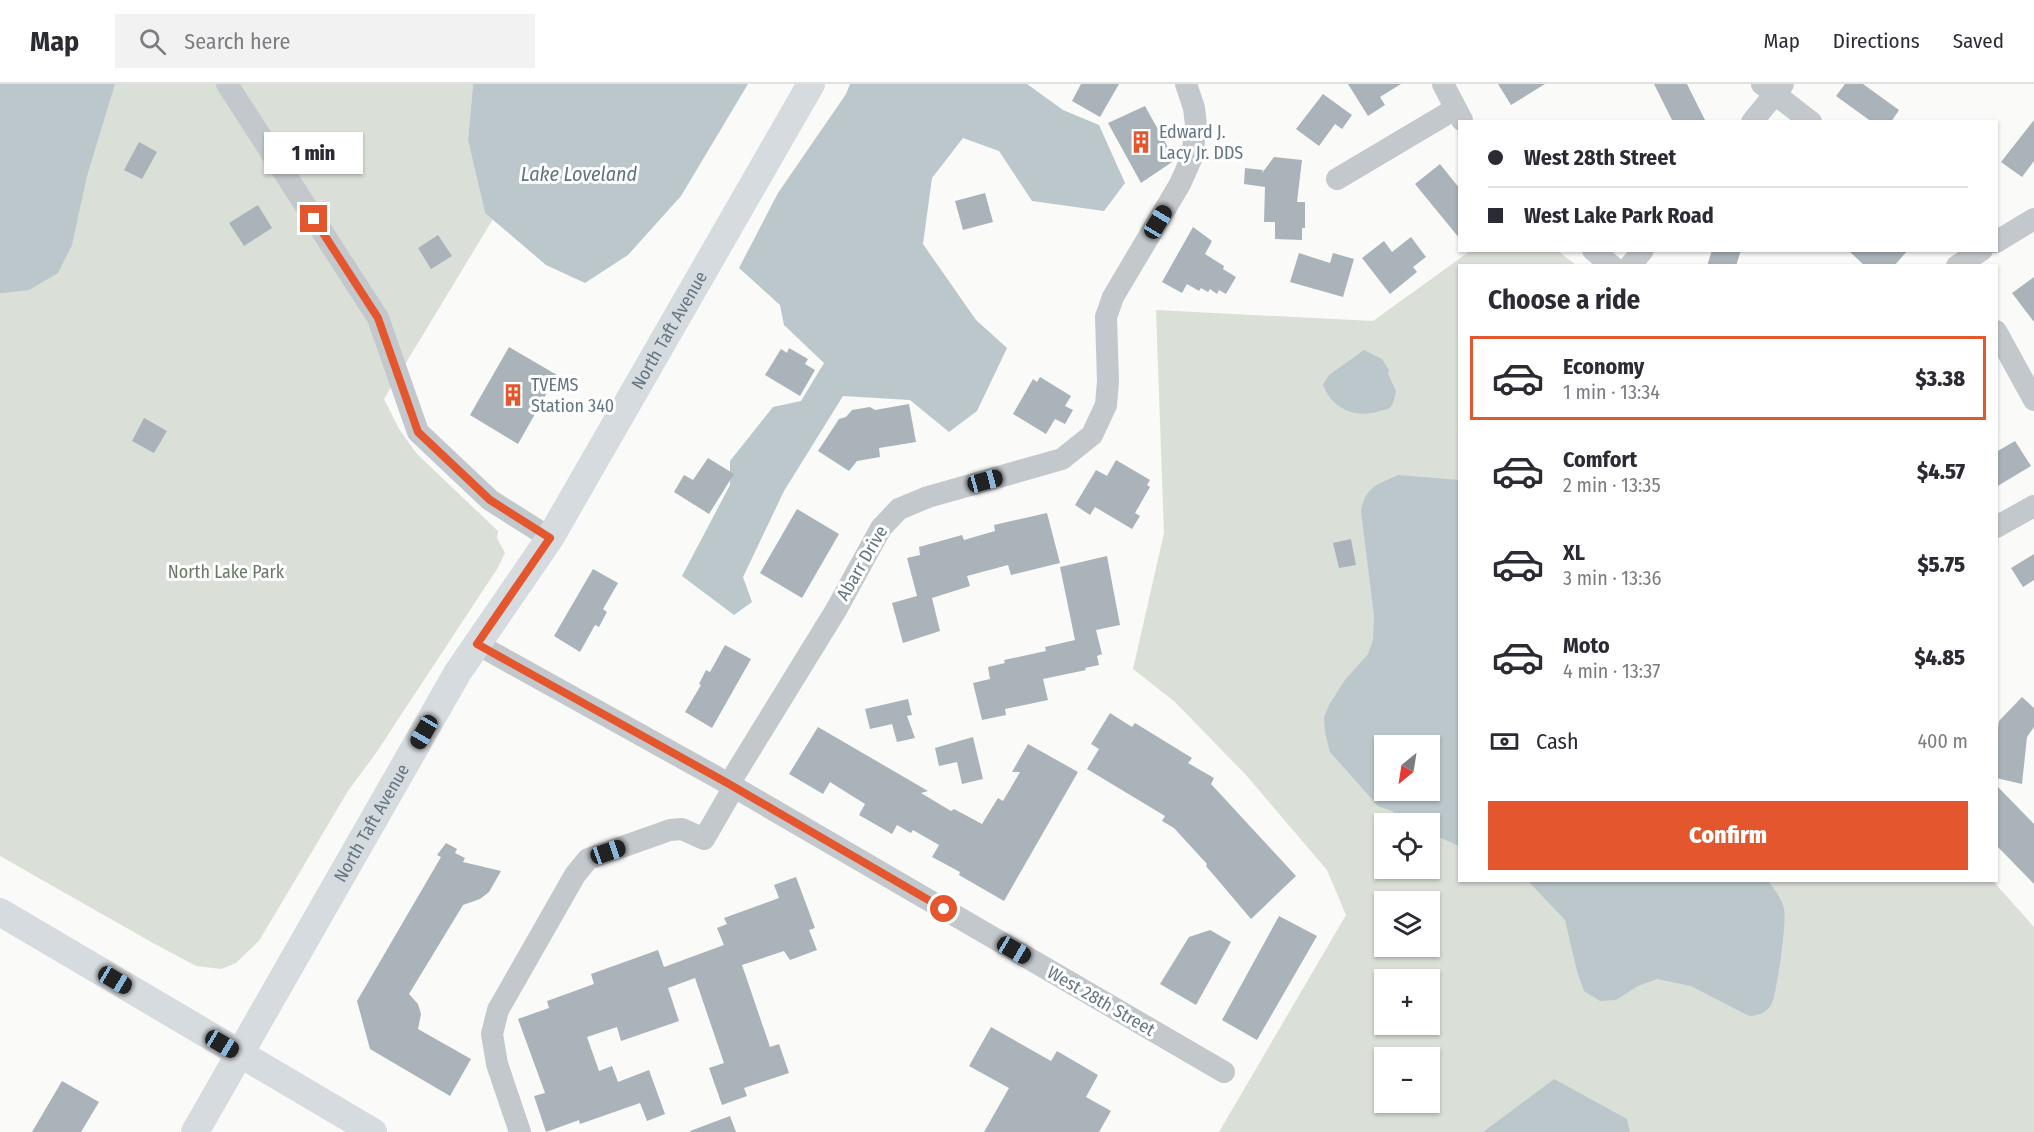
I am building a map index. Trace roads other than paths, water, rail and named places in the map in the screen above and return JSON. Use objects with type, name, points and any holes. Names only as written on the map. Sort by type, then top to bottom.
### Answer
[{"type":"main road","name":"North Taft Avenue","points":[[195,1132],[458,672],[550,538],[811,84]]},
{"type":"main road","points":[[0,912],[373,1132]]},
{"type":"street","points":[[227,84],[378,318],[418,432],[490,500],[550,538]]},
{"type":"street","name":"Abarr Drive","points":[[520,1132],[497,1064],[492,1034],[498,1010],[574,875],[588,859],[670,830],[682,829],[704,839],[731,786],[887,520],[899,509],[928,496],[1062,459],[1092,435],[1106,405],[1108,381],[1106,317],[1113,297],[1180,184],[1192,157],[1196,124],[1194,108],[1186,84]]},
{"type":"street","points":[[1337,179],[1459,115],[1443,84]]},
{"type":"street","points":[[1753,120],[1773,87],[1809,120]]},
{"type":"street","points":[[1998,241],[2034,219]]},
{"type":"street","points":[[1595,252],[1610,264]]},
{"type":"street","points":[[1960,264],[1979,252]]},
{"type":"street","points":[[1998,334],[2034,400]]},
{"type":"street","points":[[1998,526],[2034,506]]},
{"type":"street","name":"West 28th Street","points":[[477,644],[731,786],[1224,1072]]},
{"type":"water","points":[[0,84],[115,84],[87,176],[72,245],[58,273],[29,290],[2,293],[0,293]]},
{"type":"water","name":"Lake Loveland","points":[[473,84],[748,84],[681,196],[628,255],[585,283],[546,265],[485,213],[468,140]]},
{"type":"water","points":[[850,84],[1027,84],[1063,110],[1099,125],[1125,183],[1104,211],[1032,201],[999,151],[963,138],[932,178],[923,244],[976,320],[1007,348],[977,411],[949,432],[910,400],[843,396],[784,491],[743,577],[752,602],[734,615],[682,576],[730,485],[730,461],[773,407],[801,401],[824,363],[784,325],[780,305],[739,268],[778,193],[846,94]]},
{"type":"water","points":[[1364,350],[1382,359],[1389,370],[1388,374],[1396,391],[1389,408],[1362,414],[1338,406],[1323,384],[1329,375]]},
{"type":"water","points":[[1398,475],[1458,480],[1458,846],[1440,837],[1440,813],[1394,813],[1378,806],[1330,752],[1325,732],[1324,717],[1329,705],[1345,680],[1368,654],[1373,640],[1374,615],[1361,511],[1366,496],[1374,487]]},
{"type":"water","points":[[1529,882],[1769,882],[1781,901],[1785,916],[1781,956],[1772,1003],[1762,1013],[1749,1016],[1691,986],[1657,979],[1638,986],[1616,1000],[1600,1001],[1584,991],[1565,920]]},
{"type":"water","points":[[1554,1079],[1627,1119],[1630,1132],[1483,1132]]},
{"type":"place","name":"Edward J. Lacy Jr. DDS","points":[[1141,142]]},
{"type":"place","name":"TVEMS Station 340","points":[[513,395]]},
{"type":"park label","name":"North Lake Park","points":[[226,572]]}]
